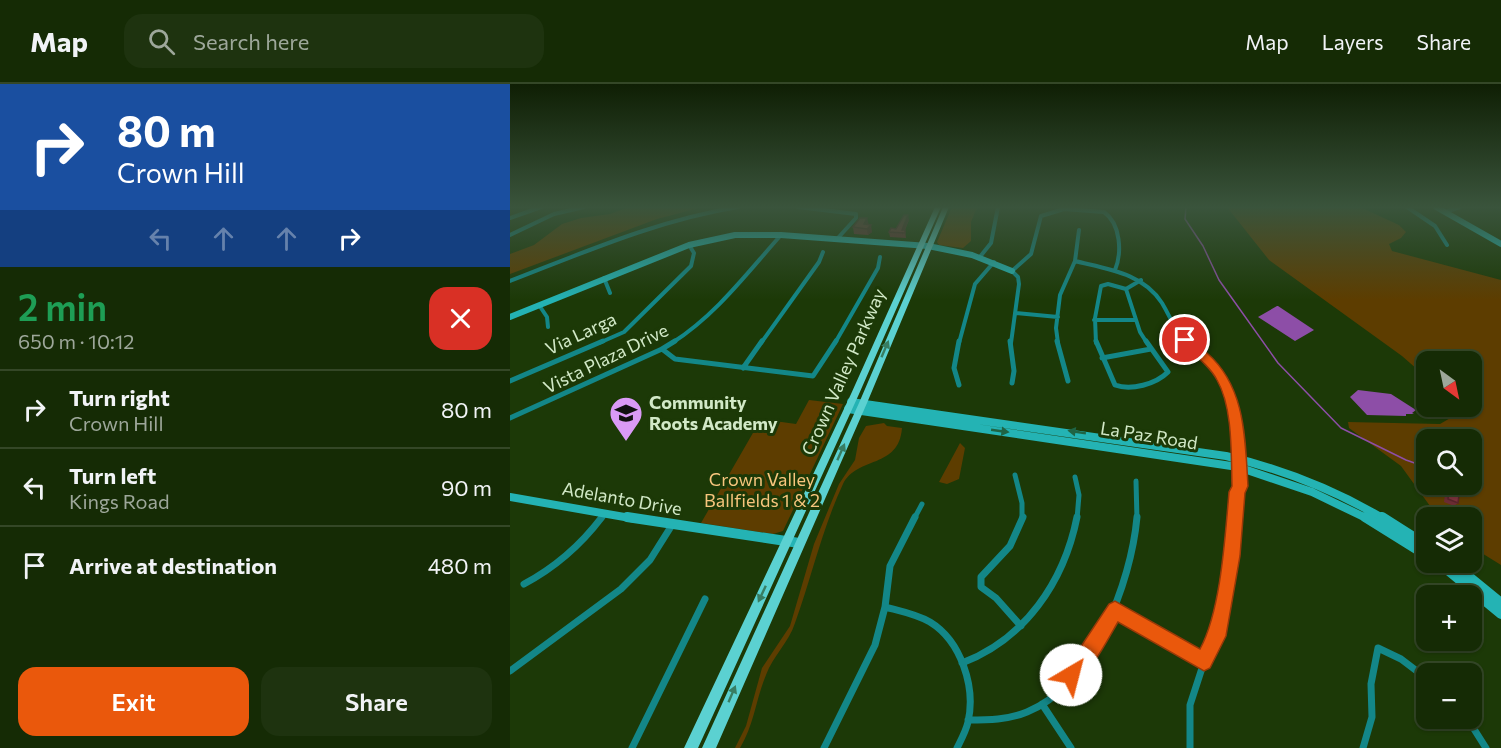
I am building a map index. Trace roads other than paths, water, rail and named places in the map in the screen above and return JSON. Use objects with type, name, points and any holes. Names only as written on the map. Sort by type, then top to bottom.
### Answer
[{"type":"main road","name":"Crown Valley Parkway","points":[[691,748],[861,407],[927,238]]},
{"type":"main road","name":"Crown Valley Parkway","points":[[709,748],[850,405],[929,238]]},
{"type":"street","points":[[510,281],[625,238]]},
{"type":"street","points":[[510,317],[689,245],[721,238]]},
{"type":"street","name":"Vista Plaza Drive","points":[[510,418],[663,349],[694,329],[715,310],[778,238]]},
{"type":"street","points":[[826,238],[952,250],[993,262],[1012,271],[1018,277],[1019,284],[1016,313],[1010,337],[1014,372],[1012,384]]},
{"type":"street","points":[[979,258],[991,243],[992,238]]},
{"type":"street","points":[[1012,271],[1031,256],[1038,238]]},
{"type":"street","points":[[1068,381],[1056,338],[1060,295],[1075,261],[1078,238]]},
{"type":"street","points":[[1116,270],[1121,260],[1122,246],[1118,238]]},
{"type":"street","points":[[1444,238],[1447,245]]},
{"type":"street","name":"Via Larga","points":[[510,381],[624,332],[691,266],[694,253],[689,245]]},
{"type":"street","points":[[743,368],[819,262],[823,252]]},
{"type":"street","points":[[663,349],[675,359],[813,376],[819,370],[879,268],[880,257]]},
{"type":"street","points":[[1075,261],[1116,270],[1141,280],[1153,290],[1175,330],[1212,364],[1223,378],[1231,397],[1241,475],[1237,492],[1232,556],[1217,636],[1204,662],[1190,705],[1190,748]]},
{"type":"street","points":[[959,385],[954,376],[954,368],[961,331],[975,284],[993,262]]},
{"type":"street","points":[[604,278],[610,293]]},
{"type":"street","points":[[1126,289],[1136,321],[1151,349],[1168,372],[1167,375],[1124,389],[1114,385],[1095,342],[1094,320],[1101,286],[1108,284],[1126,289],[1141,280]]},
{"type":"street","points":[[539,305],[547,317],[548,327]]},
{"type":"street","points":[[1016,313],[1058,317]]},
{"type":"street","points":[[1094,320],[1136,321]]},
{"type":"street","points":[[1102,358],[1151,349]]},
{"type":"street","name":"La Paz Road","points":[[850,405],[1238,463],[1289,474],[1385,518],[1416,538]]},
{"type":"street","name":"La Paz Road","points":[[1238,463],[1305,488],[1375,522],[1416,549]]},
{"type":"street","points":[[1015,475],[1023,507],[1019,531],[1007,549],[981,577],[980,583],[981,587],[996,598],[1021,626]]},
{"type":"street","points":[[962,663],[983,655],[1021,626],[1039,605],[1057,575],[1072,539],[1080,511],[1079,490],[1075,477]]},
{"type":"street","points":[[968,720],[994,721],[1020,714],[1042,704],[1071,675],[1097,641],[1115,610],[1125,580],[1138,525],[1136,481]]},
{"type":"street","name":"Adelanto Drive","points":[[510,498],[793,542]]},
{"type":"street","points":[[824,748],[876,645],[885,607],[890,566],[922,504]]},
{"type":"street","points":[[524,584],[544,575],[572,554],[585,541],[605,513]]},
{"type":"street","points":[[1375,522],[1385,518]]},
{"type":"street","points":[[510,671],[621,590],[650,560],[672,525]]},
{"type":"street","points":[[1451,573],[1501,614]]},
{"type":"street","points":[[1464,573],[1501,603]]},
{"type":"street","points":[[632,748],[705,599]]},
{"type":"street","points":[[885,607],[932,622],[954,645],[962,663],[969,695],[968,720],[957,748]]},
{"type":"street","points":[[1115,610],[1204,662]]},
{"type":"street","points":[[1363,748],[1372,717],[1371,684],[1378,648],[1401,659],[1416,670]]},
{"type":"street","points":[[1042,704],[1071,748]]},
{"type":"street","points":[[1474,729],[1486,748]]},
{"type":"waterway","points":[[1198,238],[1219,280],[1278,363],[1341,428],[1416,464]]},
{"type":"place","name":"Community Roots Academy","points":[[626,442]]},
{"type":"park label","name":"Crown Valley Ballfields 1 & 2","points":[[762,490]]}]
